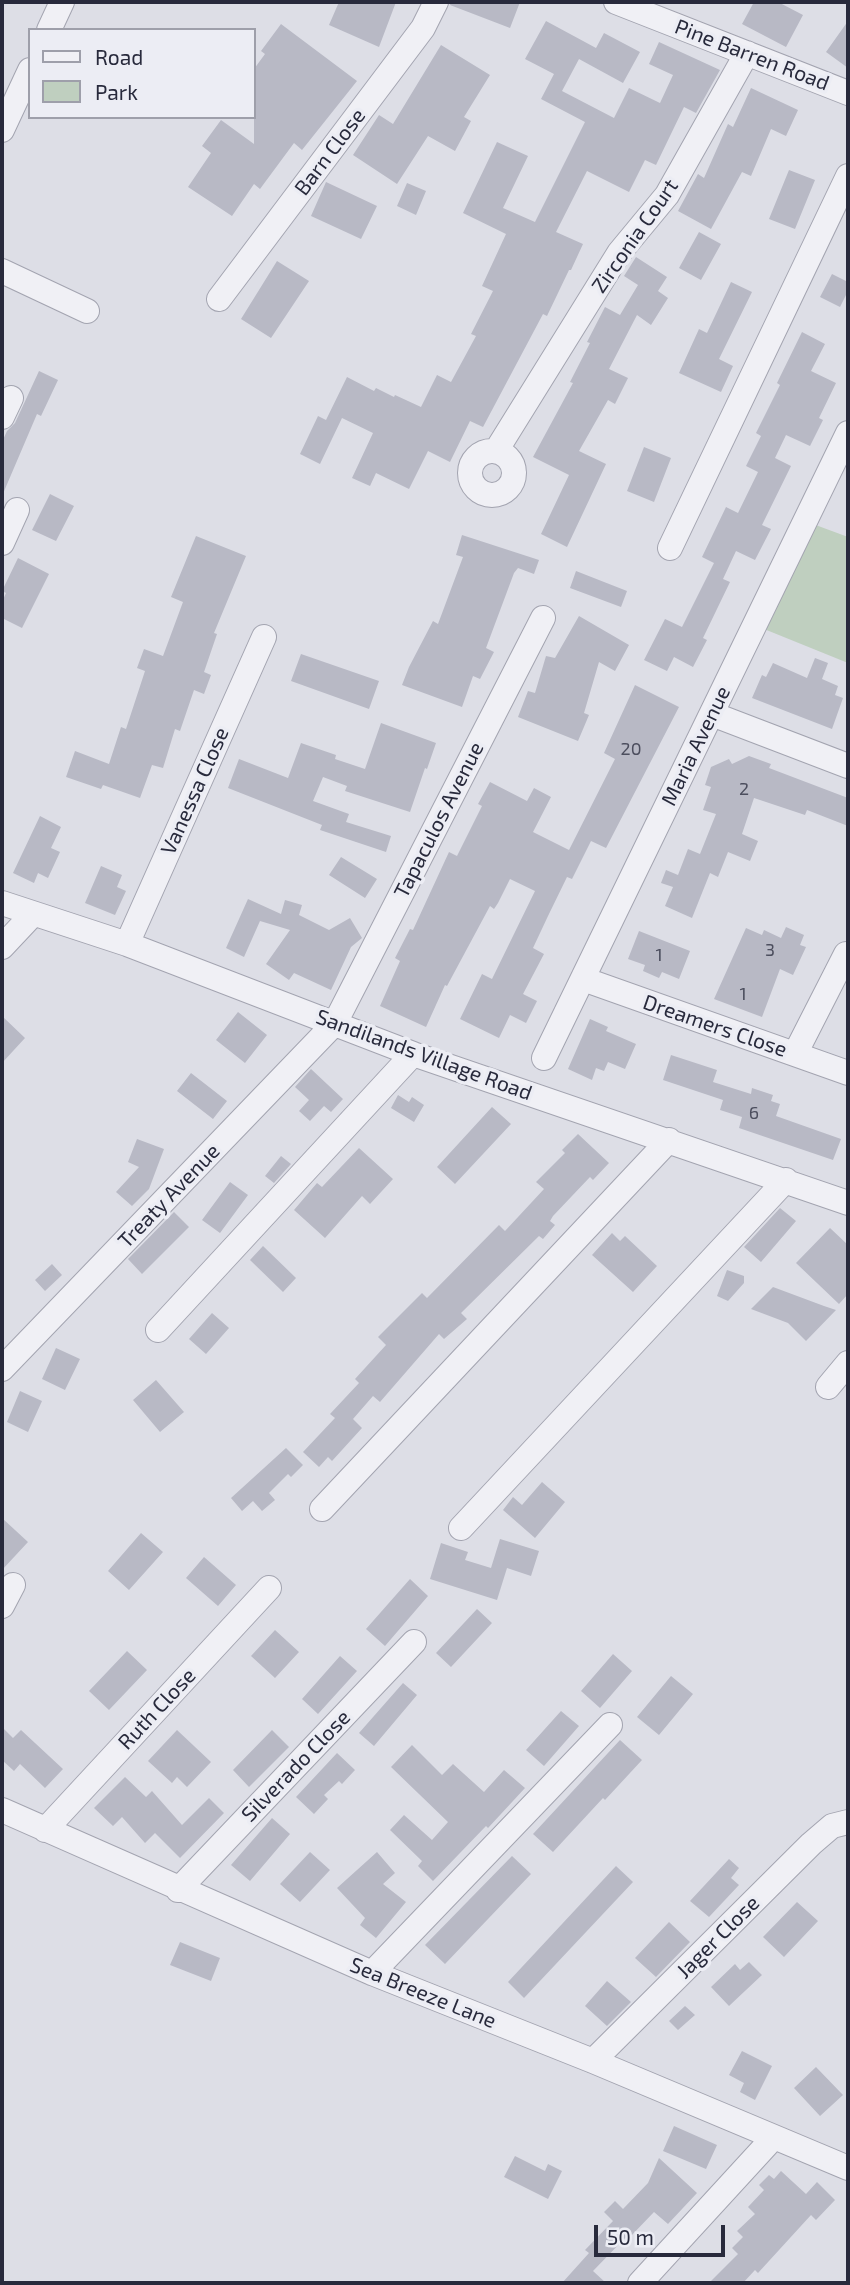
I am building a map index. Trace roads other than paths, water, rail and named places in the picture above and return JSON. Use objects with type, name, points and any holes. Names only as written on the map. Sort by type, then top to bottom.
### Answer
[{"type":"street","points":[[49,28],[62,2]]},
{"type":"street","name":"Barn Close","points":[[219,299],[423,28],[436,2]]},
{"type":"street","name":"Pine Barren Road","points":[[616,2],[848,93]]},
{"type":"street","name":"Zirconia Court","points":[[496,451],[619,253],[667,195],[747,53]]},
{"type":"street","points":[[2,130],[28,74]]},
{"type":"street","points":[[670,548],[848,176]]},
{"type":"street","points":[[2,271],[87,311]]},
{"type":"street","name":"Maria Avenue","points":[[544,1058],[848,433]]},
{"type":"street","points":[[2,543],[17,510]]},
{"type":"street","name":"Tapaculos Avenue","points":[[335,1023],[543,618]]},
{"type":"street","name":"Vanessa Close","points":[[127,944],[264,637]]},
{"type":"street","points":[[712,714],[848,766]]},
{"type":"street","name":"Sandilands Village Road","points":[[2,903],[127,944],[413,1054],[848,1203]]},
{"type":"street","points":[[2,947],[33,914]]},
{"type":"street","points":[[795,1054],[846,954]]},
{"type":"street","name":"Dreamers Close","points":[[583,979],[848,1073]]},
{"type":"street","name":"Treaty Avenue","points":[[2,1369],[335,1023]]},
{"type":"street","points":[[158,1330],[413,1054]]},
{"type":"street","points":[[322,1509],[669,1140]]},
{"type":"street","points":[[461,1528],[786,1180]]},
{"type":"street","points":[[828,1387],[848,1363]]},
{"type":"street","name":"Ruth Close","points":[[45,1829],[268,1588]]},
{"type":"street","name":"Silverado Close","points":[[178,1890],[414,1642]]},
{"type":"street","points":[[372,1973],[610,1725]]},
{"type":"street","name":"Sea Breeze Lane","points":[[3,1812],[372,1973],[593,2061],[848,2168]]},
{"type":"street","name":"Jager Close","points":[[593,2061],[811,1844],[832,1826],[848,1822]]},
{"type":"street","points":[[640,2283],[773,2138]]}]
